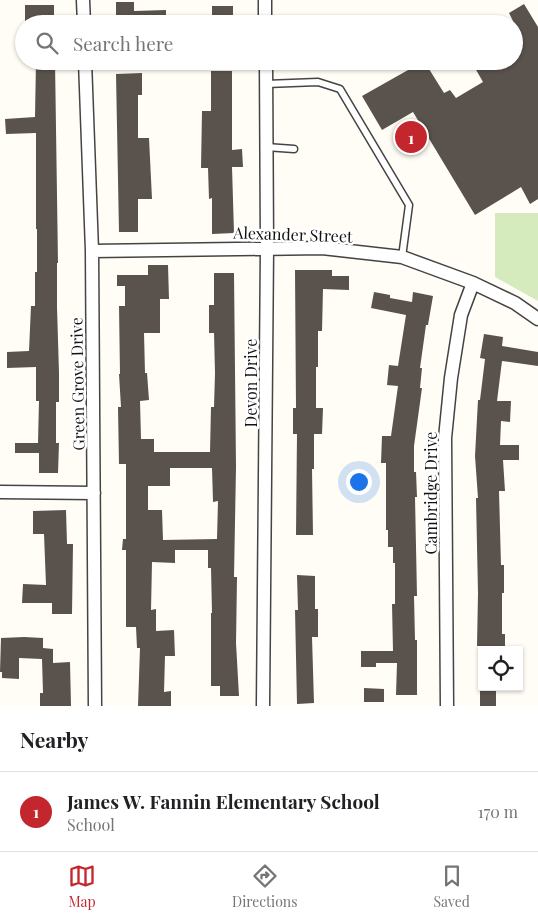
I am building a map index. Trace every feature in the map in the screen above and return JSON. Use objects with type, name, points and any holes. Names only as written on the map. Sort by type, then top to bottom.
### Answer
[{"type":"street","points":[[83,0],[84,15]]},
{"type":"street","points":[[265,0],[265,15]]},
{"type":"street","name":"Green Grove Drive","points":[[85,70],[92,251],[95,706]]},
{"type":"street","name":"Devon Drive","points":[[263,706],[267,248],[266,70]]},
{"type":"street","name":"Alexander Street","points":[[92,251],[322,248],[402,258],[473,284],[515,303],[538,319]]},
{"type":"street","name":"Cambridge Drive","points":[[447,706],[445,438],[451,378],[461,315],[473,284]]},
{"type":"street","points":[[0,492],[94,493]]},
{"type":"lane","points":[[266,84],[318,82],[340,90],[409,205],[402,258]]},
{"type":"lane","points":[[266,147],[294,149]]},
{"type":"green space","points":[[495,213],[538,213],[538,301],[495,277]]},
{"type":"building","points":[[116,2],[134,2],[134,11],[166,10],[166,15],[116,15]]},
{"type":"building","points":[[524,4],[538,27],[538,199],[530,204],[521,187],[475,215],[413,112],[382,130],[362,96],[408,70],[430,70],[444,93],[450,90],[456,98],[483,82],[476,70],[523,70],[523,15],[510,15],[509,13]]},
{"type":"building","points":[[25,5],[54,5],[54,15],[25,15]]},
{"type":"building","points":[[212,6],[233,6],[233,15],[212,15]]},
{"type":"building","points":[[36,70],[55,70],[59,373],[59,402],[56,402],[56,443],[59,443],[58,473],[39,473],[39,453],[15,453],[15,443],[38,443],[39,401],[36,401],[36,367],[7,368],[7,352],[29,351],[31,306],[35,306],[37,229],[36,133],[6,134],[5,119],[35,117]]},
{"type":"building","points":[[211,71],[232,71],[232,150],[242,149],[243,167],[232,167],[234,233],[212,234],[212,198],[209,199],[208,168],[201,168],[202,111],[211,111]]},
{"type":"building","points":[[142,73],[142,95],[138,95],[138,138],[149,138],[152,199],[138,199],[138,232],[119,232],[116,74]]},
{"type":"building","points":[[148,265],[168,265],[169,299],[160,299],[160,333],[144,333],[145,373],[147,373],[149,400],[140,401],[141,439],[154,439],[154,452],[210,452],[211,407],[214,407],[215,373],[214,333],[209,333],[209,305],[214,305],[214,273],[234,273],[236,467],[234,577],[237,577],[236,643],[239,696],[220,696],[220,686],[211,686],[212,613],[211,568],[208,568],[208,550],[175,550],[175,563],[152,562],[151,610],[156,609],[156,631],[174,630],[175,656],[165,656],[164,692],[171,691],[171,706],[138,706],[140,648],[137,648],[136,627],[126,627],[126,550],[122,550],[123,539],[126,539],[126,464],[119,464],[118,407],[121,407],[119,306],[125,306],[125,286],[117,286],[117,275],[148,275]],"holes":[[[170,468],[212,468],[213,502],[218,501],[217,539],[163,540],[162,510],[148,510],[148,486],[170,486]]]},
{"type":"building","points":[[295,270],[332,270],[332,276],[349,276],[349,290],[323,289],[322,331],[318,331],[318,367],[316,367],[316,408],[323,408],[322,434],[314,434],[314,469],[312,469],[313,535],[296,535],[297,434],[293,434],[293,408],[296,408]]},
{"type":"building","points":[[374,292],[390,295],[390,298],[412,302],[413,292],[433,296],[428,325],[426,325],[420,368],[422,368],[420,388],[422,388],[414,446],[414,472],[416,472],[417,497],[415,497],[417,596],[414,596],[415,640],[417,640],[417,695],[396,695],[397,663],[376,663],[376,667],[361,667],[361,651],[393,651],[392,604],[395,604],[395,563],[393,563],[393,547],[388,547],[388,530],[386,530],[386,463],[381,463],[382,436],[391,436],[398,386],[387,385],[389,365],[398,366],[406,315],[371,308]]},
{"type":"building","points":[[484,334],[503,337],[502,346],[538,352],[538,366],[502,361],[497,401],[511,401],[510,422],[501,421],[500,445],[519,445],[519,460],[503,460],[505,491],[499,491],[501,565],[504,565],[502,634],[505,634],[505,646],[477,646],[476,498],[478,498],[475,456],[478,400],[480,400],[485,359],[480,358]]},
{"type":"building","points":[[66,510],[67,544],[73,544],[72,614],[52,614],[52,603],[22,603],[23,584],[46,585],[44,534],[33,534],[33,511]]},
{"type":"building","points":[[297,575],[315,576],[315,609],[318,609],[318,637],[312,637],[314,703],[297,704],[295,610],[298,610]]},
{"type":"building","points":[[1,638],[43,638],[43,648],[53,649],[53,663],[70,662],[71,706],[40,706],[40,693],[43,693],[42,659],[19,658],[19,679],[2,678],[2,672],[0,672]]},
{"type":"building","points":[[364,688],[384,689],[384,702],[364,702]]},
{"type":"building","points":[[480,691],[496,691],[496,706],[480,706]]},
{"type":"place","name":"James W. Fannin Elementary School","points":[[411,137]]}]
